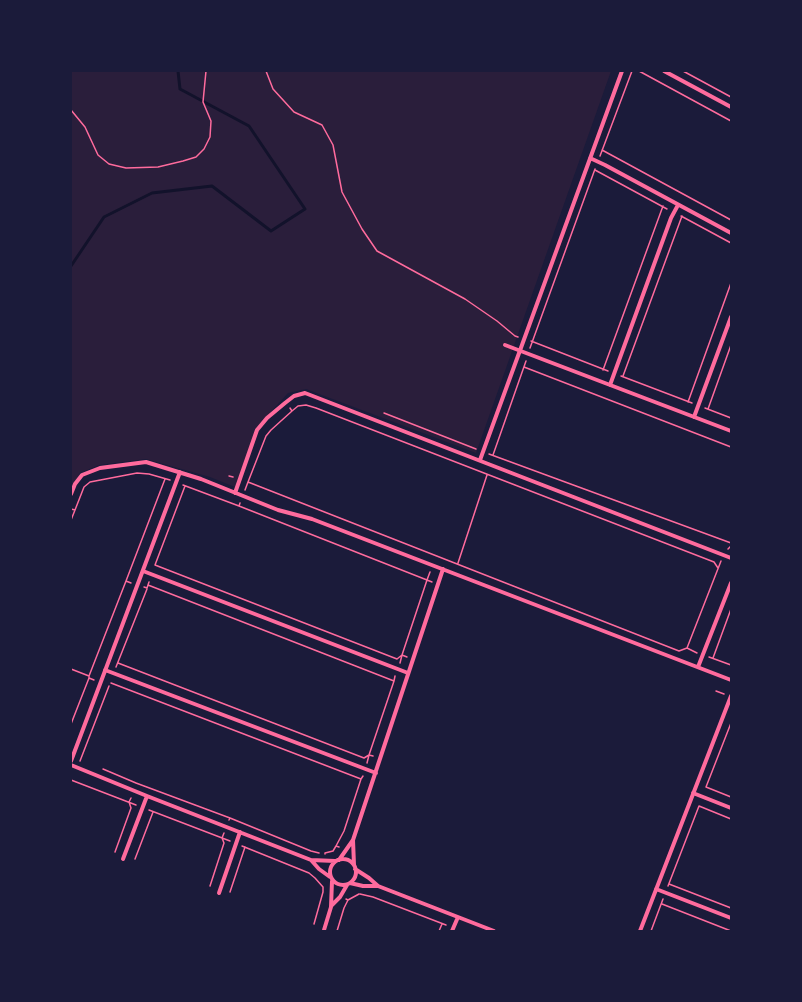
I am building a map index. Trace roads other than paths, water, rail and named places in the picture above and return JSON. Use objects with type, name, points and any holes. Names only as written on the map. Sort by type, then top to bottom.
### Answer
[{"type":"street","points":[[480,460],[622,71]]},
{"type":"street","points":[[664,71],[731,108]]},
{"type":"street","points":[[590,158],[731,233]]},
{"type":"street","points":[[610,385],[678,205]]},
{"type":"street","points":[[694,417],[731,317]]},
{"type":"street","points":[[505,346],[731,431]]},
{"type":"street","points":[[235,493],[257,430],[267,418],[294,396],[305,393],[731,558]]},
{"type":"street","points":[[71,493],[75,484],[82,475],[100,468],[146,462],[180,472],[278,510],[312,520],[731,680]]},
{"type":"street","points":[[72,759],[180,472]]},
{"type":"street","points":[[324,930],[331,907],[332,879],[330,870],[353,840],[443,569]]},
{"type":"street","points":[[143,571],[408,673]]},
{"type":"street","points":[[698,667],[731,583]]},
{"type":"street","points":[[105,670],[376,772]]},
{"type":"street","points":[[640,931],[731,696]]},
{"type":"street","points":[[71,765],[311,860],[347,860],[378,886],[494,931]]},
{"type":"street","points":[[693,793],[731,808]]},
{"type":"street","points":[[123,859],[147,796]]},
{"type":"street","points":[[219,893],[240,832]]},
{"type":"street","points":[[331,907],[355,877],[353,840]]},
{"type":"street","points":[[311,860],[319,869],[341,885],[378,886]]},
{"type":"street","points":[[656,889],[731,918]]},
{"type":"street","points":[[452,930],[458,917]]},
{"type":"waterway","points":[[71,266],[104,217],[152,193],[212,186],[271,231],[305,209],[249,126],[180,89],[178,71]]}]
